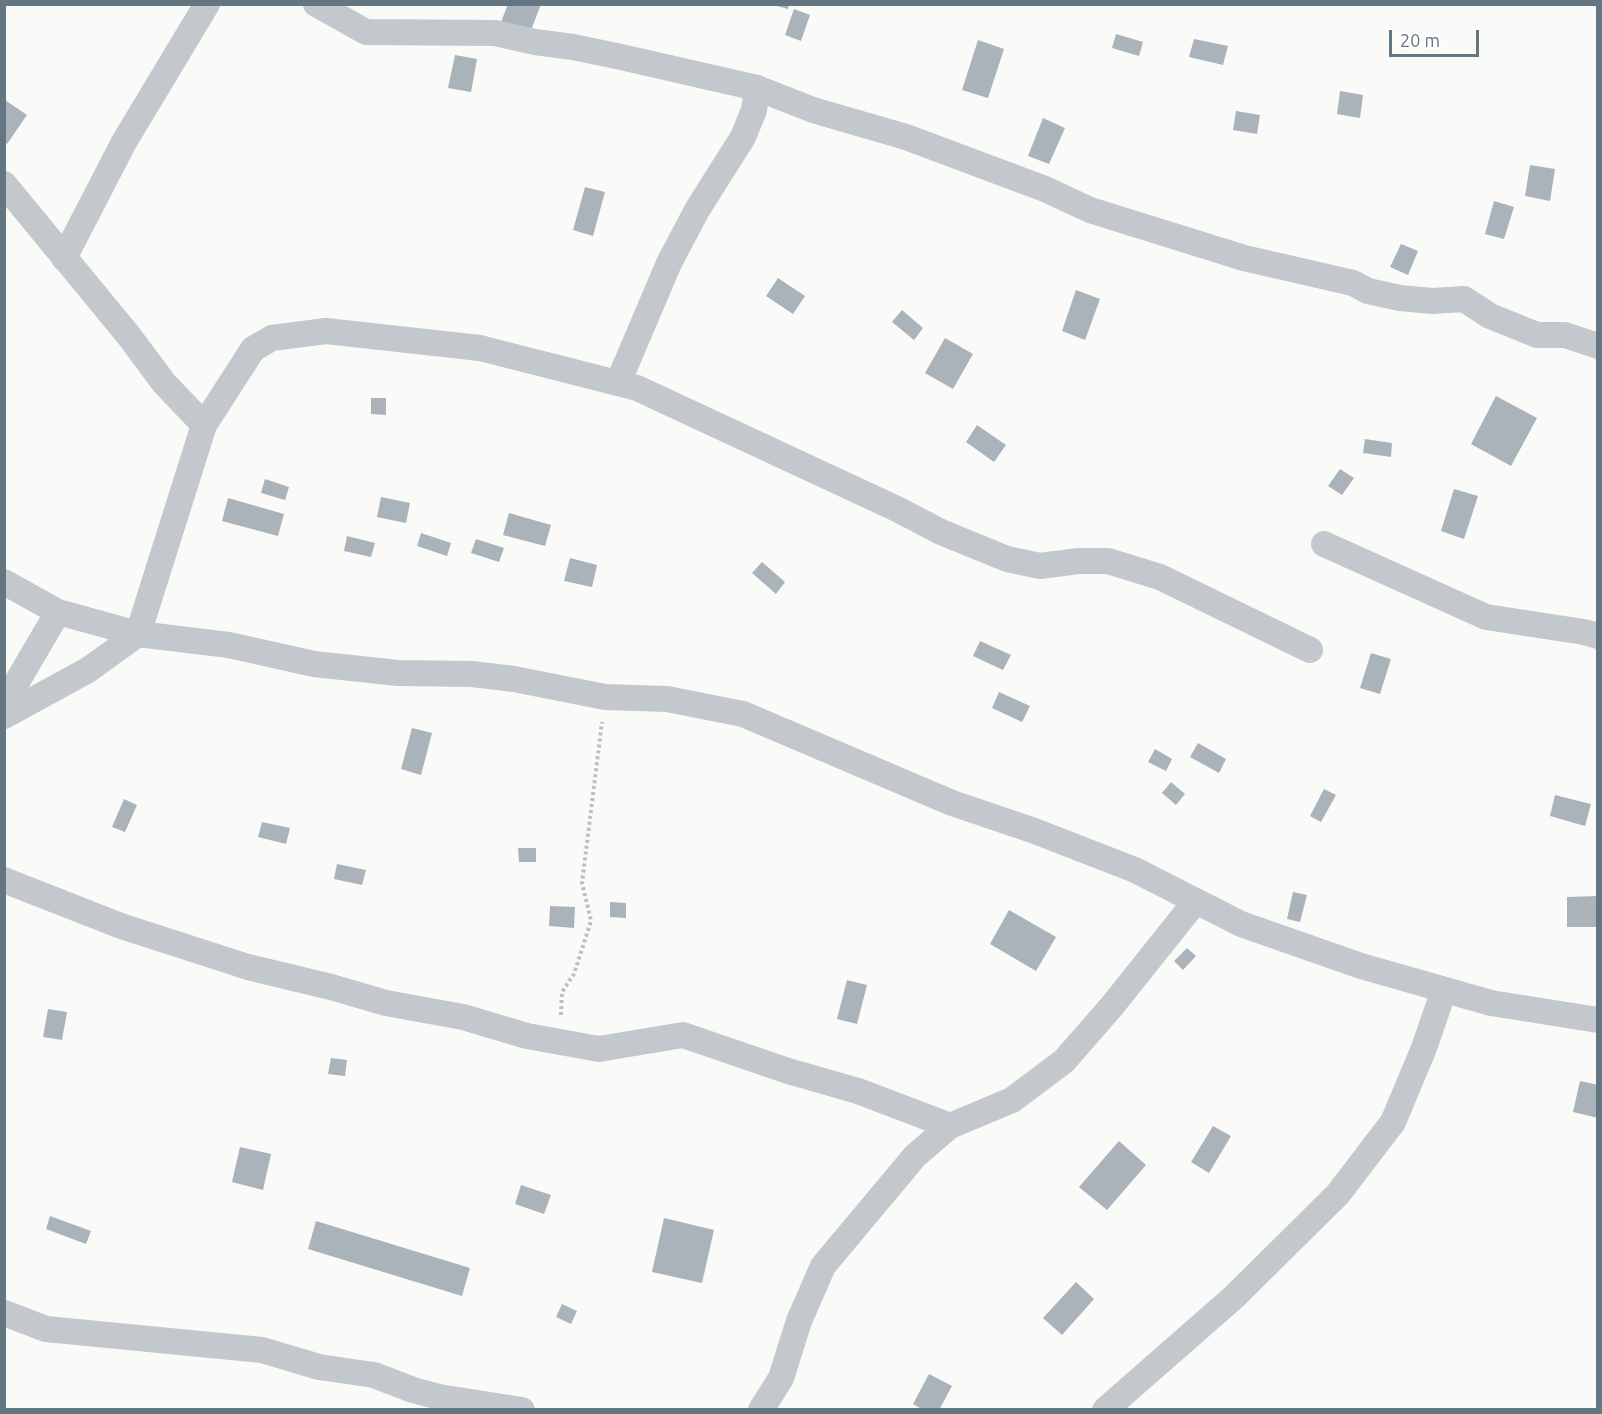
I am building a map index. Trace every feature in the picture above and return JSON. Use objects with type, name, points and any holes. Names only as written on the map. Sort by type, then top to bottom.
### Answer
[{"type":"street","points":[[64,258],[124,142],[207,4]]},
{"type":"street","points":[[316,4],[366,32],[495,33],[621,57],[757,88],[813,110],[906,137],[1045,189],[1090,210],[1160,233],[1244,258],[1353,283],[1368,291],[1400,298],[1432,301],[1464,299],[1490,316],[1537,335],[1565,335],[1598,346]]},
{"type":"street","points":[[618,383],[669,263],[698,210],[743,137],[754,110],[757,88]]},
{"type":"street","points":[[4,184],[129,336],[164,383],[204,425]]},
{"type":"street","points":[[4,716],[88,670],[138,634],[204,425],[253,349],[272,338],[296,333],[326,331],[480,348],[637,388],[897,509],[941,532],[1007,559],[1040,566],[1078,561],[1108,561],[1160,578],[1310,651]]},
{"type":"street","points":[[1324,544],[1486,617],[1598,636]]},
{"type":"street","points":[[4,582],[58,612],[138,634],[229,645],[314,664],[398,673],[472,674],[514,679],[605,697],[667,699],[743,714],[952,803],[1032,830],[1135,870],[1241,924],[1361,966],[1491,1003],[1598,1020]]},
{"type":"street","points":[[4,704],[58,612]]},
{"type":"street","points":[[4,880],[121,926],[248,967],[386,1003],[463,1017],[527,1036],[599,1049],[683,1035],[788,1071],[858,1091],[950,1126]]},
{"type":"street","points":[[761,1410],[781,1378],[799,1322],[823,1266],[915,1156],[950,1126],[1012,1100],[1064,1061],[1112,1006],[1195,902]]},
{"type":"street","points":[[1105,1410],[1234,1297],[1338,1194],[1393,1122],[1424,1048],[1444,990]]},
{"type":"street","points":[[4,1313],[46,1329],[262,1350],[319,1367],[374,1375],[412,1390],[439,1397],[522,1410]]},
{"type":"path","points":[[561,1043],[562,992],[574,974],[591,921],[582,883],[605,697]]},
{"type":"building","points":[[508,4],[541,4],[530,33],[501,22]]},
{"type":"building","points":[[770,4],[789,4],[788,9]]},
{"type":"building","points":[[794,9],[810,15],[801,41],[785,35]]},
{"type":"building","points":[[1116,34],[1143,42],[1139,56],[1112,48]]},
{"type":"building","points":[[1194,39],[1228,46],[1223,65],[1189,57]]},
{"type":"building","points":[[978,40],[1004,49],[988,98],[962,90]]},
{"type":"building","points":[[455,55],[477,59],[471,92],[448,88]]},
{"type":"building","points":[[1340,91],[1363,95],[1360,118],[1337,114]]},
{"type":"building","points":[[5,100],[27,115],[7,144],[5,142]]},
{"type":"building","points":[[1236,111],[1260,115],[1257,134],[1233,130]]},
{"type":"building","points":[[1043,118],[1065,128],[1049,164],[1028,156]]},
{"type":"building","points":[[1530,165],[1555,169],[1550,201],[1525,196]]},
{"type":"building","points":[[585,187],[605,192],[593,236],[573,230]]},
{"type":"building","points":[[1494,201],[1514,207],[1504,239],[1485,234]]},
{"type":"building","points":[[1401,244],[1418,251],[1408,275],[1390,267]]},
{"type":"building","points":[[778,278],[805,296],[793,314],[766,296]]},
{"type":"building","points":[[1076,290],[1100,299],[1085,340],[1062,331]]},
{"type":"building","points":[[902,310],[923,328],[914,340],[892,322]]},
{"type":"building","points":[[945,338],[973,354],[953,389],[925,373]]},
{"type":"building","points":[[1496,396],[1537,418],[1511,466],[1471,444]]},
{"type":"building","points":[[371,398],[386,398],[386,415],[371,414]]},
{"type":"building","points":[[977,425],[1006,445],[994,462],[966,442]]},
{"type":"building","points":[[1365,439],[1392,443],[1391,457],[1363,453]]},
{"type":"building","points":[[1340,469],[1354,478],[1342,495],[1328,486]]},
{"type":"building","points":[[265,479],[289,487],[285,500],[261,493]]},
{"type":"building","points":[[1454,489],[1478,496],[1464,539],[1441,531]]},
{"type":"building","points":[[381,497],[410,503],[406,523],[377,517]]},
{"type":"building","points":[[228,498],[284,514],[278,536],[222,521]]},
{"type":"building","points":[[509,513],[551,525],[545,546],[503,535]]},
{"type":"building","points":[[421,533],[451,543],[447,556],[417,546]]},
{"type":"building","points":[[347,536],[375,543],[371,557],[344,551]]},
{"type":"building","points":[[476,539],[504,548],[499,562],[471,553]]},
{"type":"building","points":[[570,558],[597,565],[592,587],[564,581]]},
{"type":"building","points":[[762,562],[785,582],[776,594],[752,573]]},
{"type":"building","points":[[980,641],[1011,655],[1003,670],[973,656]]},
{"type":"building","points":[[1371,653],[1391,659],[1380,694],[1360,688]]},
{"type":"building","points":[[999,692],[1030,706],[1022,722],[992,708]]},
{"type":"building","points":[[412,728],[432,733],[421,775],[401,769]]},
{"type":"building","points":[[1198,743],[1226,759],[1219,773],[1190,757]]},
{"type":"building","points":[[1155,749],[1172,759],[1166,771],[1148,762]]},
{"type":"building","points":[[1171,782],[1185,794],[1176,805],[1162,793]]},
{"type":"building","points":[[1324,789],[1336,795],[1321,822],[1310,816]]},
{"type":"building","points":[[1555,795],[1591,804],[1585,826],[1550,816]]},
{"type":"building","points":[[124,799],[137,805],[125,832],[112,827]]},
{"type":"building","points":[[262,822],[290,828],[286,844],[258,837]]},
{"type":"building","points":[[518,848],[536,848],[536,862],[519,862]]},
{"type":"building","points":[[337,864],[366,870],[362,885],[334,879]]},
{"type":"building","points":[[1293,892],[1307,895],[1300,922],[1287,919]]},
{"type":"building","points":[[1598,896],[1598,927],[1567,927],[1567,897]]},
{"type":"building","points":[[610,902],[626,903],[626,918],[610,917]]},
{"type":"building","points":[[550,906],[575,907],[574,928],[549,926]]},
{"type":"building","points":[[1009,910],[1056,937],[1036,971],[990,944]]},
{"type":"building","points":[[1187,948],[1196,956],[1183,970],[1174,961]]},
{"type":"building","points":[[847,980],[867,985],[857,1024],[837,1019]]},
{"type":"building","points":[[48,1009],[67,1012],[62,1040],[43,1037]]},
{"type":"building","points":[[331,1058],[347,1060],[345,1076],[328,1074]]},
{"type":"building","points":[[1580,1081],[1598,1085],[1598,1118],[1573,1112]]},
{"type":"building","points":[[1213,1126],[1231,1136],[1209,1173],[1191,1162]]},
{"type":"building","points":[[1119,1141],[1146,1165],[1107,1210],[1079,1187]]},
{"type":"building","points":[[240,1147],[271,1154],[263,1190],[232,1182]]},
{"type":"building","points":[[521,1185],[551,1195],[544,1214],[515,1204]]},
{"type":"building","points":[[50,1216],[91,1231],[86,1244],[46,1229]]},
{"type":"building","points":[[664,1218],[714,1230],[702,1283],[652,1272]]},
{"type":"building","points":[[316,1221],[470,1268],[462,1296],[308,1249]]},
{"type":"building","points":[[1076,1282],[1094,1299],[1062,1335],[1043,1318]]},
{"type":"building","points":[[562,1304],[577,1311],[571,1324],[556,1317]]},
{"type":"building","points":[[929,1374],[952,1386],[939,1410],[923,1410],[913,1404]]}]
